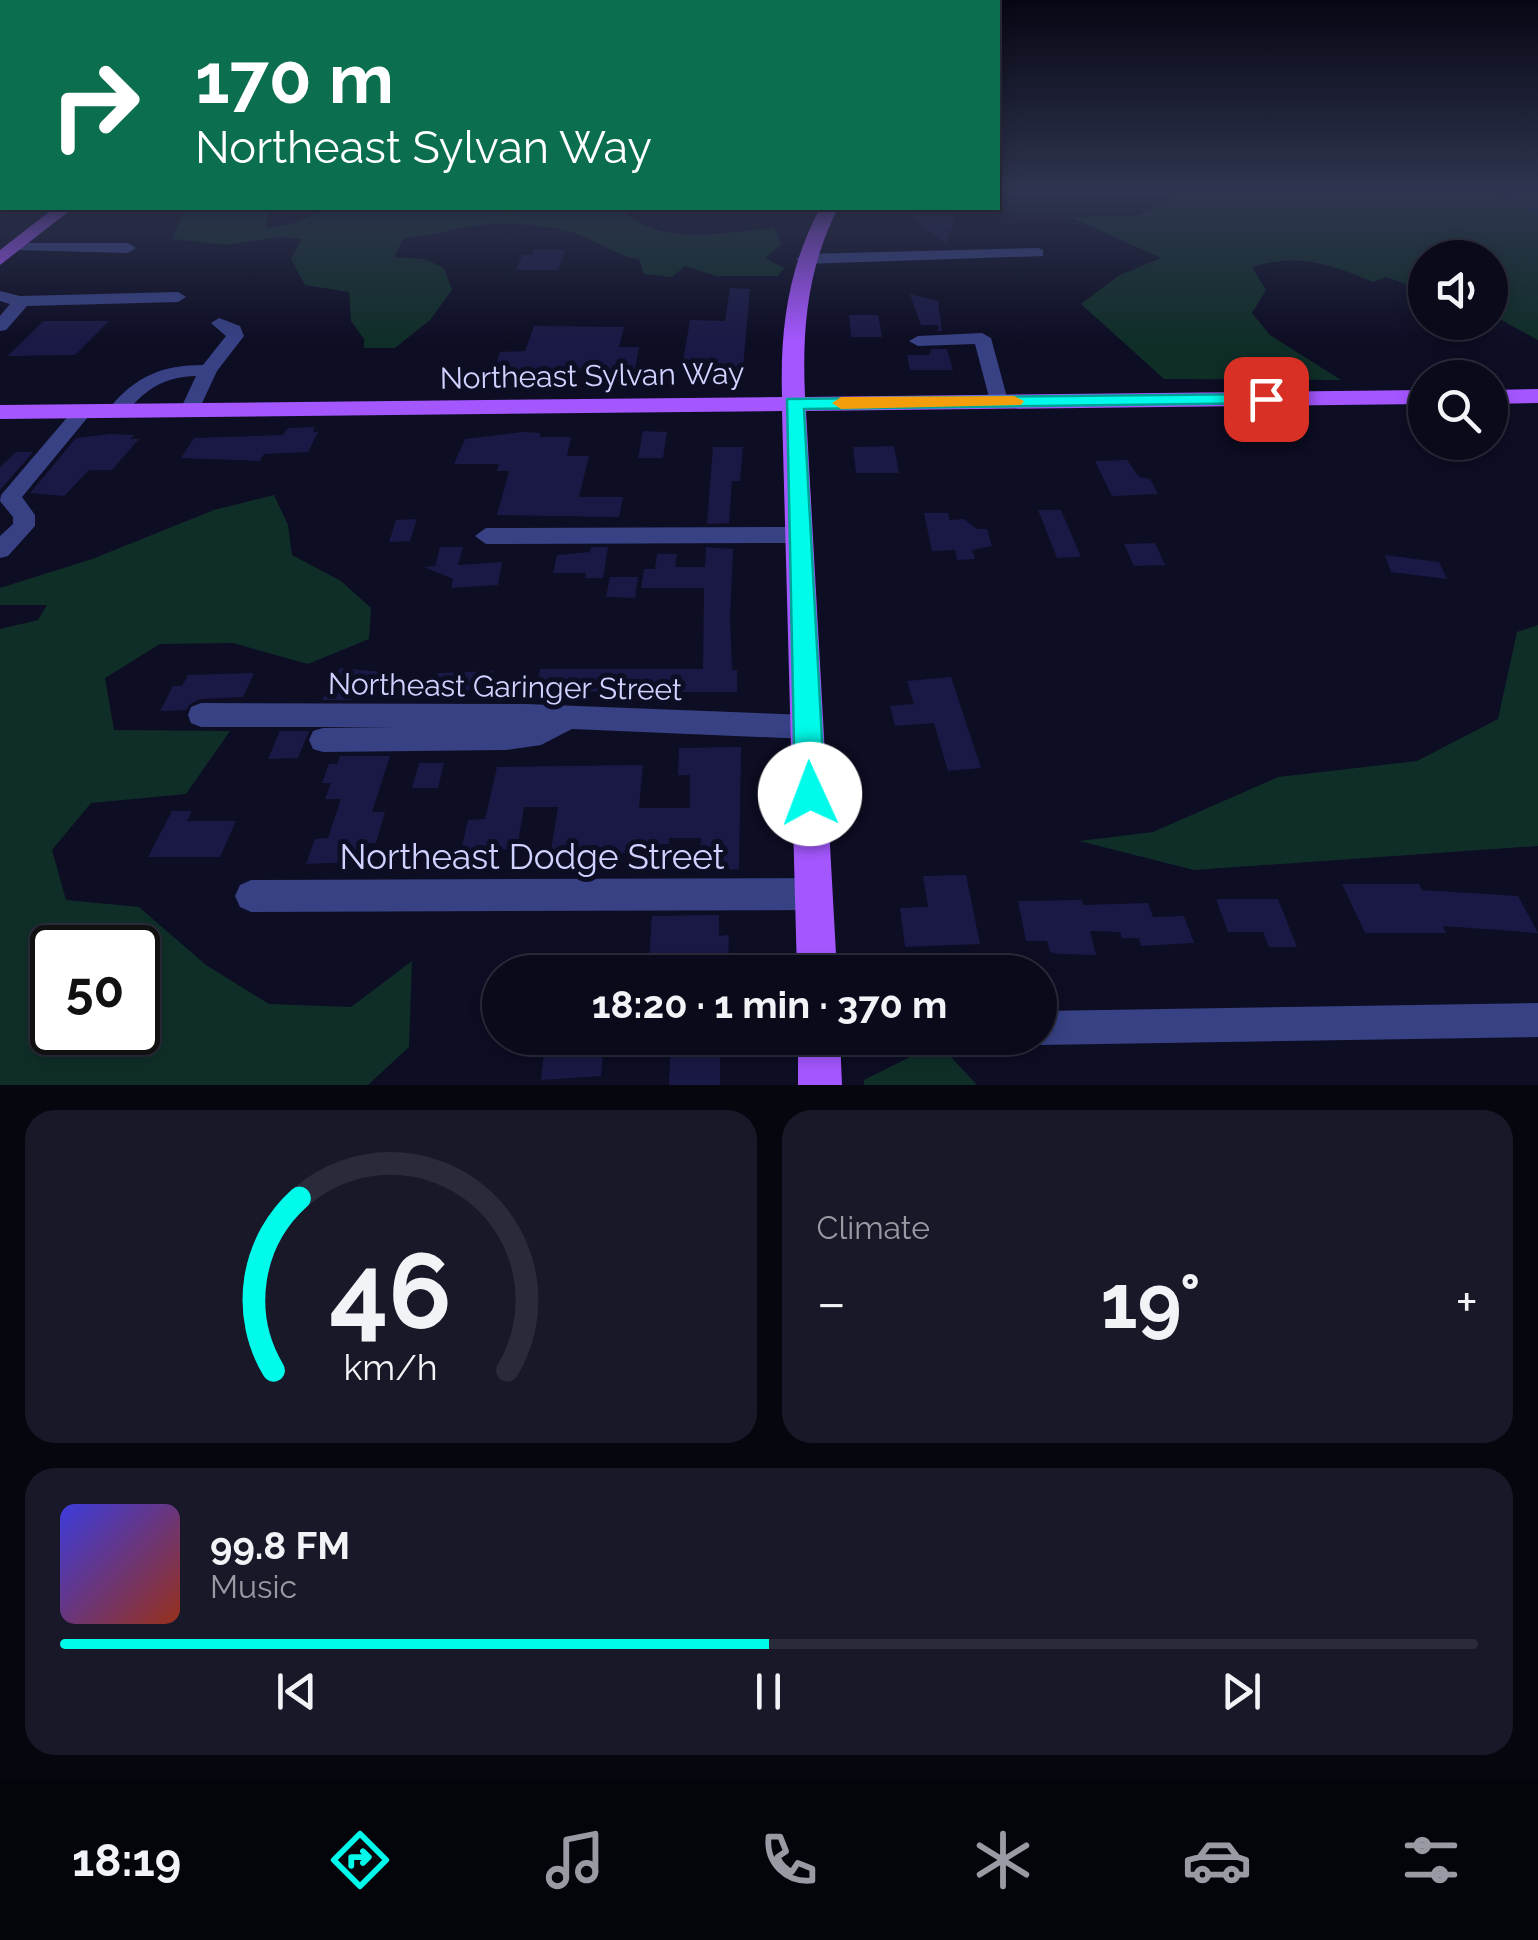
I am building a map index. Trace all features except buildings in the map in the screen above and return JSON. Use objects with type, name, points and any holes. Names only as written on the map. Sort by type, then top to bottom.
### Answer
[{"type":"main road","points":[[0,259],[23,241]]},
{"type":"main road","points":[[813,241],[804,259],[793,314],[816,955]]},
{"type":"main road","points":[[1508,397],[1535,398]]},
{"type":"main road","name":"Northeast Sylvan Way","points":[[0,412],[1408,398]]},
{"type":"main road","points":[[819,1055],[820,1085]]},
{"type":"street","points":[[16,246],[128,248]]},
{"type":"street","points":[[804,259],[1038,253]]},
{"type":"street","points":[[0,296],[21,301],[178,297]]},
{"type":"street","points":[[0,326],[21,301]]},
{"type":"street","points":[[190,410],[208,370],[235,336],[234,330],[219,322]]},
{"type":"street","points":[[918,340],[982,338],[999,402]]},
{"type":"street","points":[[117,411],[142,382],[162,372],[208,370]]},
{"type":"street","points":[[0,550],[24,526],[24,516],[11,502],[12,494],[83,411]]},
{"type":"street","points":[[486,536],[799,535]]},
{"type":"street","name":"Northeast Garinger Street","points":[[200,715],[566,719],[808,728]]},
{"type":"street","points":[[323,740],[506,738],[541,733],[566,719]]},
{"type":"street","name":"Northeast Dodge Street","points":[[251,896],[814,894]]},
{"type":"street","points":[[1057,1028],[1538,1020]]},
{"type":"green space","points":[[187,241],[256,241],[225,245]]},
{"type":"green space","points":[[301,241],[403,241],[394,257],[425,259],[444,268],[452,290],[430,320],[395,348],[364,348],[364,339],[351,321],[349,292],[305,285],[291,259]]},
{"type":"green space","points":[[593,241],[780,241],[781,244],[765,258],[784,268],[778,276],[716,276],[685,266],[672,277],[644,274],[639,259]]},
{"type":"green space","points":[[1122,241],[1408,241],[1408,285],[1386,277],[1373,282],[1313,262],[1284,261],[1252,267],[1266,290],[1252,313],[1270,335],[1341,380],[1164,379],[1081,304],[1118,276],[1161,258]]},
{"type":"green space","points":[[1508,241],[1538,241],[1538,340],[1508,324]]},
{"type":"green space","points":[[274,495],[288,525],[292,555],[341,581],[371,608],[369,639],[308,664],[233,643],[160,644],[105,678],[114,730],[230,731],[186,794],[91,803],[52,850],[66,900],[139,907],[160,925],[30,925],[30,1055],[160,1055],[160,925],[206,965],[269,1004],[351,1007],[412,961],[409,1047],[368,1085],[0,1085],[0,629],[38,620],[47,605],[0,605],[0,588],[92,559],[214,510]]},
{"type":"green space","points":[[1538,625],[1538,846],[1194,870],[1079,841],[1153,832],[1278,777],[1417,761],[1498,719],[1517,632]]},
{"type":"green space","points":[[914,1055],[949,1055],[977,1085],[864,1085],[864,1080]]},
{"type":"slow traffic","points":[[841,403],[1014,401]]},
{"type":"route","points":[[810,794],[794,404],[1266,399]]}]
